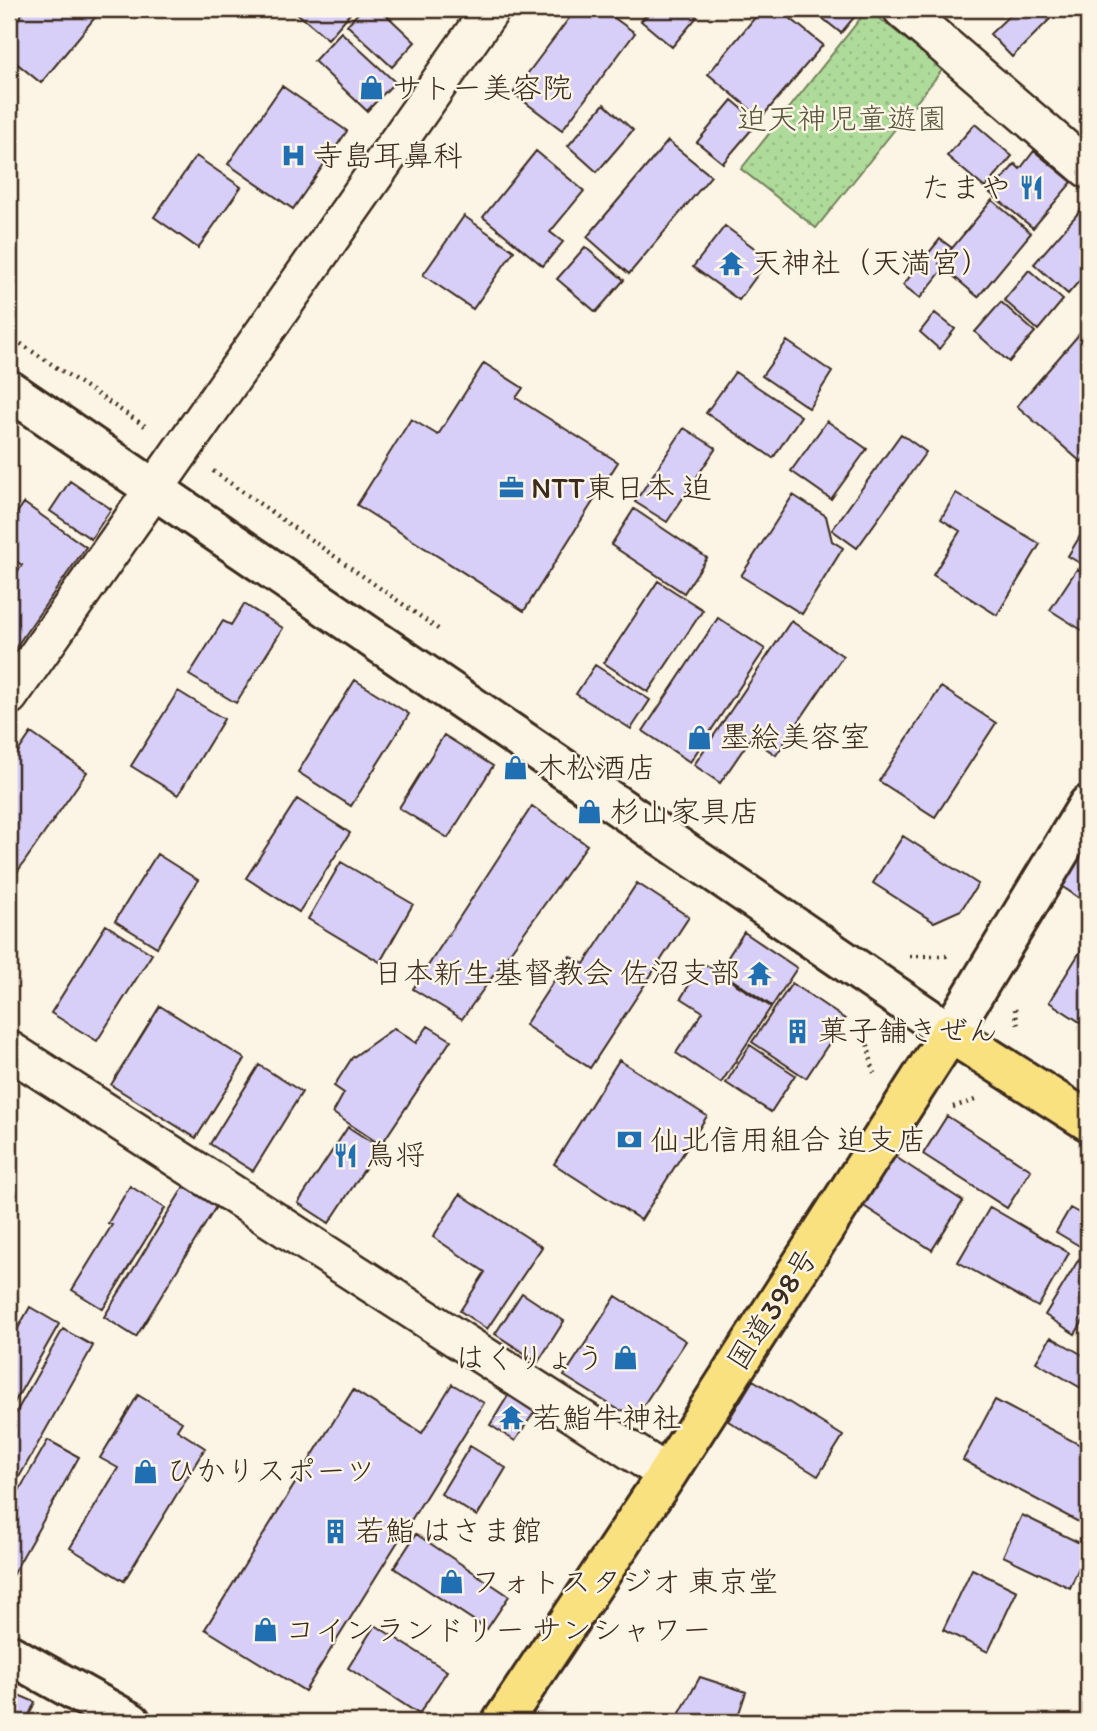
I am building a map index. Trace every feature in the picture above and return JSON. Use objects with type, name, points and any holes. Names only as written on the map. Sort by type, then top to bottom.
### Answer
[{"type":"highway","points":[[950,1033],[1088,1121]]},
{"type":"highway","name":"国道398号","points":[[502,1722],[667,1474],[950,1033]]},
{"type":"street","points":[[9,696],[491,9]]},
{"type":"street","points":[[902,9],[1088,169]]},
{"type":"street","points":[[9,390],[950,1033],[1088,805]]},
{"type":"street","points":[[9,1050],[667,1474]]},
{"type":"street","points":[[9,1654],[131,1722]]},
{"type":"path","points":[[9,336],[182,450],[450,638]]},
{"type":"path","points":[[902,956],[946,956],[955,950]]},
{"type":"green space","name":"迫天神児童遊園","points":[[868,9],[943,69],[816,228],[741,169]]},
{"type":"building","points":[[26,9],[102,9],[41,83],[9,57],[9,30]]},
{"type":"building","points":[[292,9],[354,9],[328,39]]},
{"type":"building","points":[[362,9],[380,9],[415,42],[392,67],[347,25]]},
{"type":"building","points":[[576,9],[602,9],[635,33],[562,130],[513,93]]},
{"type":"building","points":[[652,9],[687,9],[697,17],[672,47],[641,21]]},
{"type":"building","points":[[762,9],[779,9],[823,45],[761,118],[708,74]]},
{"type":"building","points":[[811,9],[861,9],[841,33]]},
{"type":"building","points":[[1004,9],[1040,9],[1050,19],[1012,57],[990,34],[1010,15]]},
{"type":"building","points":[[341,32],[395,82],[367,111],[314,61]]},
{"type":"building","points":[[282,86],[347,131],[293,209],[228,164]]},
{"type":"building","points":[[732,100],[758,122],[723,163],[697,142]]},
{"type":"building","points":[[604,104],[633,130],[597,172],[568,146]]},
{"type":"building","points":[[975,124],[1012,156],[985,188],[947,156]]},
{"type":"building","points":[[668,141],[711,176],[629,274],[587,237]]},
{"type":"building","points":[[536,151],[584,191],[550,232],[563,242],[543,266],[483,217]]},
{"type":"building","name":"たまや","points":[[1034,151],[1072,182],[1033,228],[990,193],[1015,164],[1020,169]]},
{"type":"building","points":[[196,156],[241,187],[198,248],[154,217]]},
{"type":"building","points":[[992,200],[1031,233],[978,297],[939,264]]},
{"type":"building","points":[[1086,204],[1088,271],[1068,294],[1034,264]]},
{"type":"building","points":[[464,216],[514,251],[473,309],[423,275]]},
{"type":"building","name":"天神社（天満宮）","points":[[725,226],[769,259],[739,300],[693,267]]},
{"type":"building","points":[[940,239],[952,248],[939,264],[944,268],[920,298],[903,285]]},
{"type":"building","points":[[585,247],[624,280],[596,312],[557,279]]},
{"type":"building","points":[[1029,270],[1063,300],[1038,330],[1004,300]]},
{"type":"building","points":[[1001,302],[1035,332],[1009,362],[975,332]]},
{"type":"building","points":[[935,313],[955,329],[939,349],[920,332]]},
{"type":"building","points":[[1088,324],[1088,454],[1081,462],[1017,406]]},
{"type":"building","points":[[787,341],[832,372],[809,408],[762,376]]},
{"type":"building","points":[[484,363],[523,388],[516,398],[618,462],[524,611],[357,505],[411,419],[438,435]]},
{"type":"building","points":[[735,372],[801,416],[773,458],[706,413]]},
{"type":"building","points":[[827,421],[867,449],[831,499],[791,471]]},
{"type":"building","points":[[684,428],[716,448],[667,522],[635,502]]},
{"type":"building","points":[[901,434],[926,452],[857,548],[832,530]]},
{"type":"building","points":[[70,481],[111,509],[91,539],[50,511]]},
{"type":"building","points":[[956,493],[1040,544],[997,615],[933,575],[960,531],[941,519]]},
{"type":"building","points":[[793,495],[826,516],[832,541],[843,548],[802,614],[741,576]]},
{"type":"building","points":[[24,503],[86,547],[11,654],[9,584],[22,565],[9,557],[9,524]]},
{"type":"building","points":[[634,509],[707,558],[684,593],[611,545]]},
{"type":"building","points":[[1088,523],[1088,568],[1068,556]]},
{"type":"building","points":[[1077,569],[1088,576],[1088,634],[1050,610]]},
{"type":"building","points":[[658,581],[703,610],[648,692],[604,663]]},
{"type":"building","points":[[244,604],[283,628],[236,703],[189,675],[223,621],[231,625]]},
{"type":"building","points":[[718,618],[765,649],[690,762],[643,731]]},
{"type":"building","points":[[791,621],[843,656],[776,755],[751,738],[720,783],[694,765]]},
{"type":"building","points":[[595,665],[650,700],[631,729],[576,694]]},
{"type":"building","points":[[355,680],[409,714],[351,806],[298,772]]},
{"type":"building","points":[[941,687],[996,723],[935,817],[879,781]]},
{"type":"building","points":[[178,691],[224,719],[178,795],[131,766]]},
{"type":"building","points":[[31,733],[87,772],[11,881],[9,765]]},
{"type":"building","points":[[444,735],[493,766],[448,838],[399,808]]},
{"type":"building","points":[[297,799],[350,833],[299,912],[246,878]]},
{"type":"building","points":[[532,806],[587,845],[462,1019],[413,989]]},
{"type":"building","points":[[903,836],[978,884],[961,910],[934,922],[873,883]]},
{"type":"building","points":[[1088,840],[1088,904],[1057,883]]},
{"type":"building","points":[[157,854],[198,880],[157,947],[115,921]]},
{"type":"building","points":[[341,862],[413,904],[380,962],[308,919]]},
{"type":"building","points":[[637,883],[689,917],[590,1068],[525,1025],[570,956],[584,964]]},
{"type":"building","points":[[106,925],[152,954],[97,1041],[51,1013]]},
{"type":"building","points":[[744,932],[797,968],[772,1006],[719,971]]},
{"type":"building","points":[[1088,939],[1088,1016],[1083,1024],[1049,1002]]},
{"type":"building","points":[[703,963],[771,1007],[721,1083],[676,1053],[703,1012],[681,998]]},
{"type":"building","name":"菓子舗きぜん","points":[[792,983],[845,1019],[806,1078],[752,1042]]},
{"type":"building","points":[[160,1006],[245,1059],[196,1138],[111,1085]]},
{"type":"building","points":[[428,1026],[451,1040],[381,1145],[333,1113],[344,1093],[334,1086],[352,1058],[394,1028],[416,1043]]},
{"type":"building","points":[[750,1045],[795,1075],[771,1112],[726,1083]]},
{"type":"building","name":"仙北信用組合 迫支店","points":[[619,1060],[707,1116],[641,1220],[554,1164]]},
{"type":"building","points":[[259,1065],[302,1092],[253,1171],[210,1144]]},
{"type":"building","points":[[947,1116],[1031,1170],[1007,1208],[923,1154]]},
{"type":"building","points":[[348,1127],[379,1147],[329,1223],[298,1203]]},
{"type":"building","points":[[891,1154],[963,1201],[932,1250],[859,1203]]},
{"type":"building","points":[[185,1185],[217,1205],[136,1337],[104,1317]]},
{"type":"building","points":[[130,1186],[165,1208],[103,1309],[72,1290],[112,1225],[108,1223]]},
{"type":"building","points":[[460,1194],[542,1247],[487,1329],[460,1311],[485,1272],[433,1237]]},
{"type":"building","points":[[990,1207],[1069,1253],[1038,1307],[958,1262]]},
{"type":"building","points":[[1070,1208],[1088,1218],[1088,1251],[1056,1232]]},
{"type":"building","points":[[1079,1259],[1088,1265],[1088,1313],[1075,1334],[1045,1315]]},
{"type":"building","points":[[522,1293],[564,1321],[538,1362],[495,1334]]},
{"type":"building","name":"はくりょう","points":[[616,1296],[686,1341],[639,1412],[619,1410],[564,1376]]},
{"type":"building","points":[[30,1307],[59,1324],[13,1405],[9,1403],[9,1344]]},
{"type":"building","points":[[63,1329],[93,1346],[9,1495],[9,1425]]},
{"type":"building","points":[[1051,1337],[1088,1358],[1088,1392],[1036,1362]]},
{"type":"building","points":[[753,1380],[843,1436],[818,1476],[728,1421]]},
{"type":"building","name":"若鮨 はさま館","points":[[452,1384],[484,1403],[305,1691],[205,1629],[353,1390],[422,1433]]},
{"type":"building","name":"若鮨牛神社","points":[[509,1394],[535,1411],[515,1441],[490,1425]]},
{"type":"building","points":[[138,1395],[182,1422],[177,1430],[205,1448],[124,1581],[70,1548],[118,1468],[100,1458]]},
{"type":"building","points":[[995,1400],[1088,1449],[1088,1527],[963,1460]]},
{"type":"building","points":[[48,1440],[79,1457],[9,1581],[9,1508]]},
{"type":"building","points":[[470,1446],[506,1468],[477,1516],[441,1494]]},
{"type":"building","points":[[1022,1515],[1088,1547],[1070,1588],[1003,1556]]},
{"type":"building","name":"フォトスタジオ 東京堂","points":[[416,1534],[509,1596],[487,1629],[394,1568]]},
{"type":"building","points":[[972,1569],[1017,1591],[988,1652],[943,1630]]},
{"type":"building","points":[[375,1625],[447,1671],[419,1714],[348,1668]]},
{"type":"building","points":[[700,1677],[746,1692],[736,1722],[675,1722]]},
{"type":"building","points":[[9,1691],[35,1702],[26,1722],[9,1722]]},
{"type":"place","name":"サトー美容院","points":[[372,88]]},
{"type":"place","name":"寺島耳鼻科","points":[[293,156]]},
{"type":"place","name":"たまや","points":[[1031,188]]},
{"type":"place","name":"天神社（天満宮）","points":[[731,263]]},
{"type":"place","name":"NTT東日本 迫","points":[[511,488]]},
{"type":"place","name":"墨絵美容室","points":[[700,737]]},
{"type":"place","name":"木松酒店","points":[[516,768]]},
{"type":"place","name":"杉山家具店","points":[[590,812]]},
{"type":"place","name":"日本新生基督教会 佐沼支部","points":[[760,973]]},
{"type":"place","name":"菓子舗きぜん","points":[[798,1031]]},
{"type":"place","name":"仙北信用組合 迫支店","points":[[630,1140]]},
{"type":"place","name":"鳥将","points":[[345,1155]]},
{"type":"place","name":"はくりょう","points":[[625,1358]]},
{"type":"place","name":"若鮨牛神社","points":[[512,1418]]},
{"type":"place","name":"ひかりスポーツ","points":[[146,1471]]},
{"type":"place","name":"若鮨 はさま館","points":[[335,1531]]},
{"type":"place","name":"フォトスタジオ 東京堂","points":[[451,1582]]},
{"type":"place","name":"コインランドリー サンシャワー","points":[[265,1630]]}]
